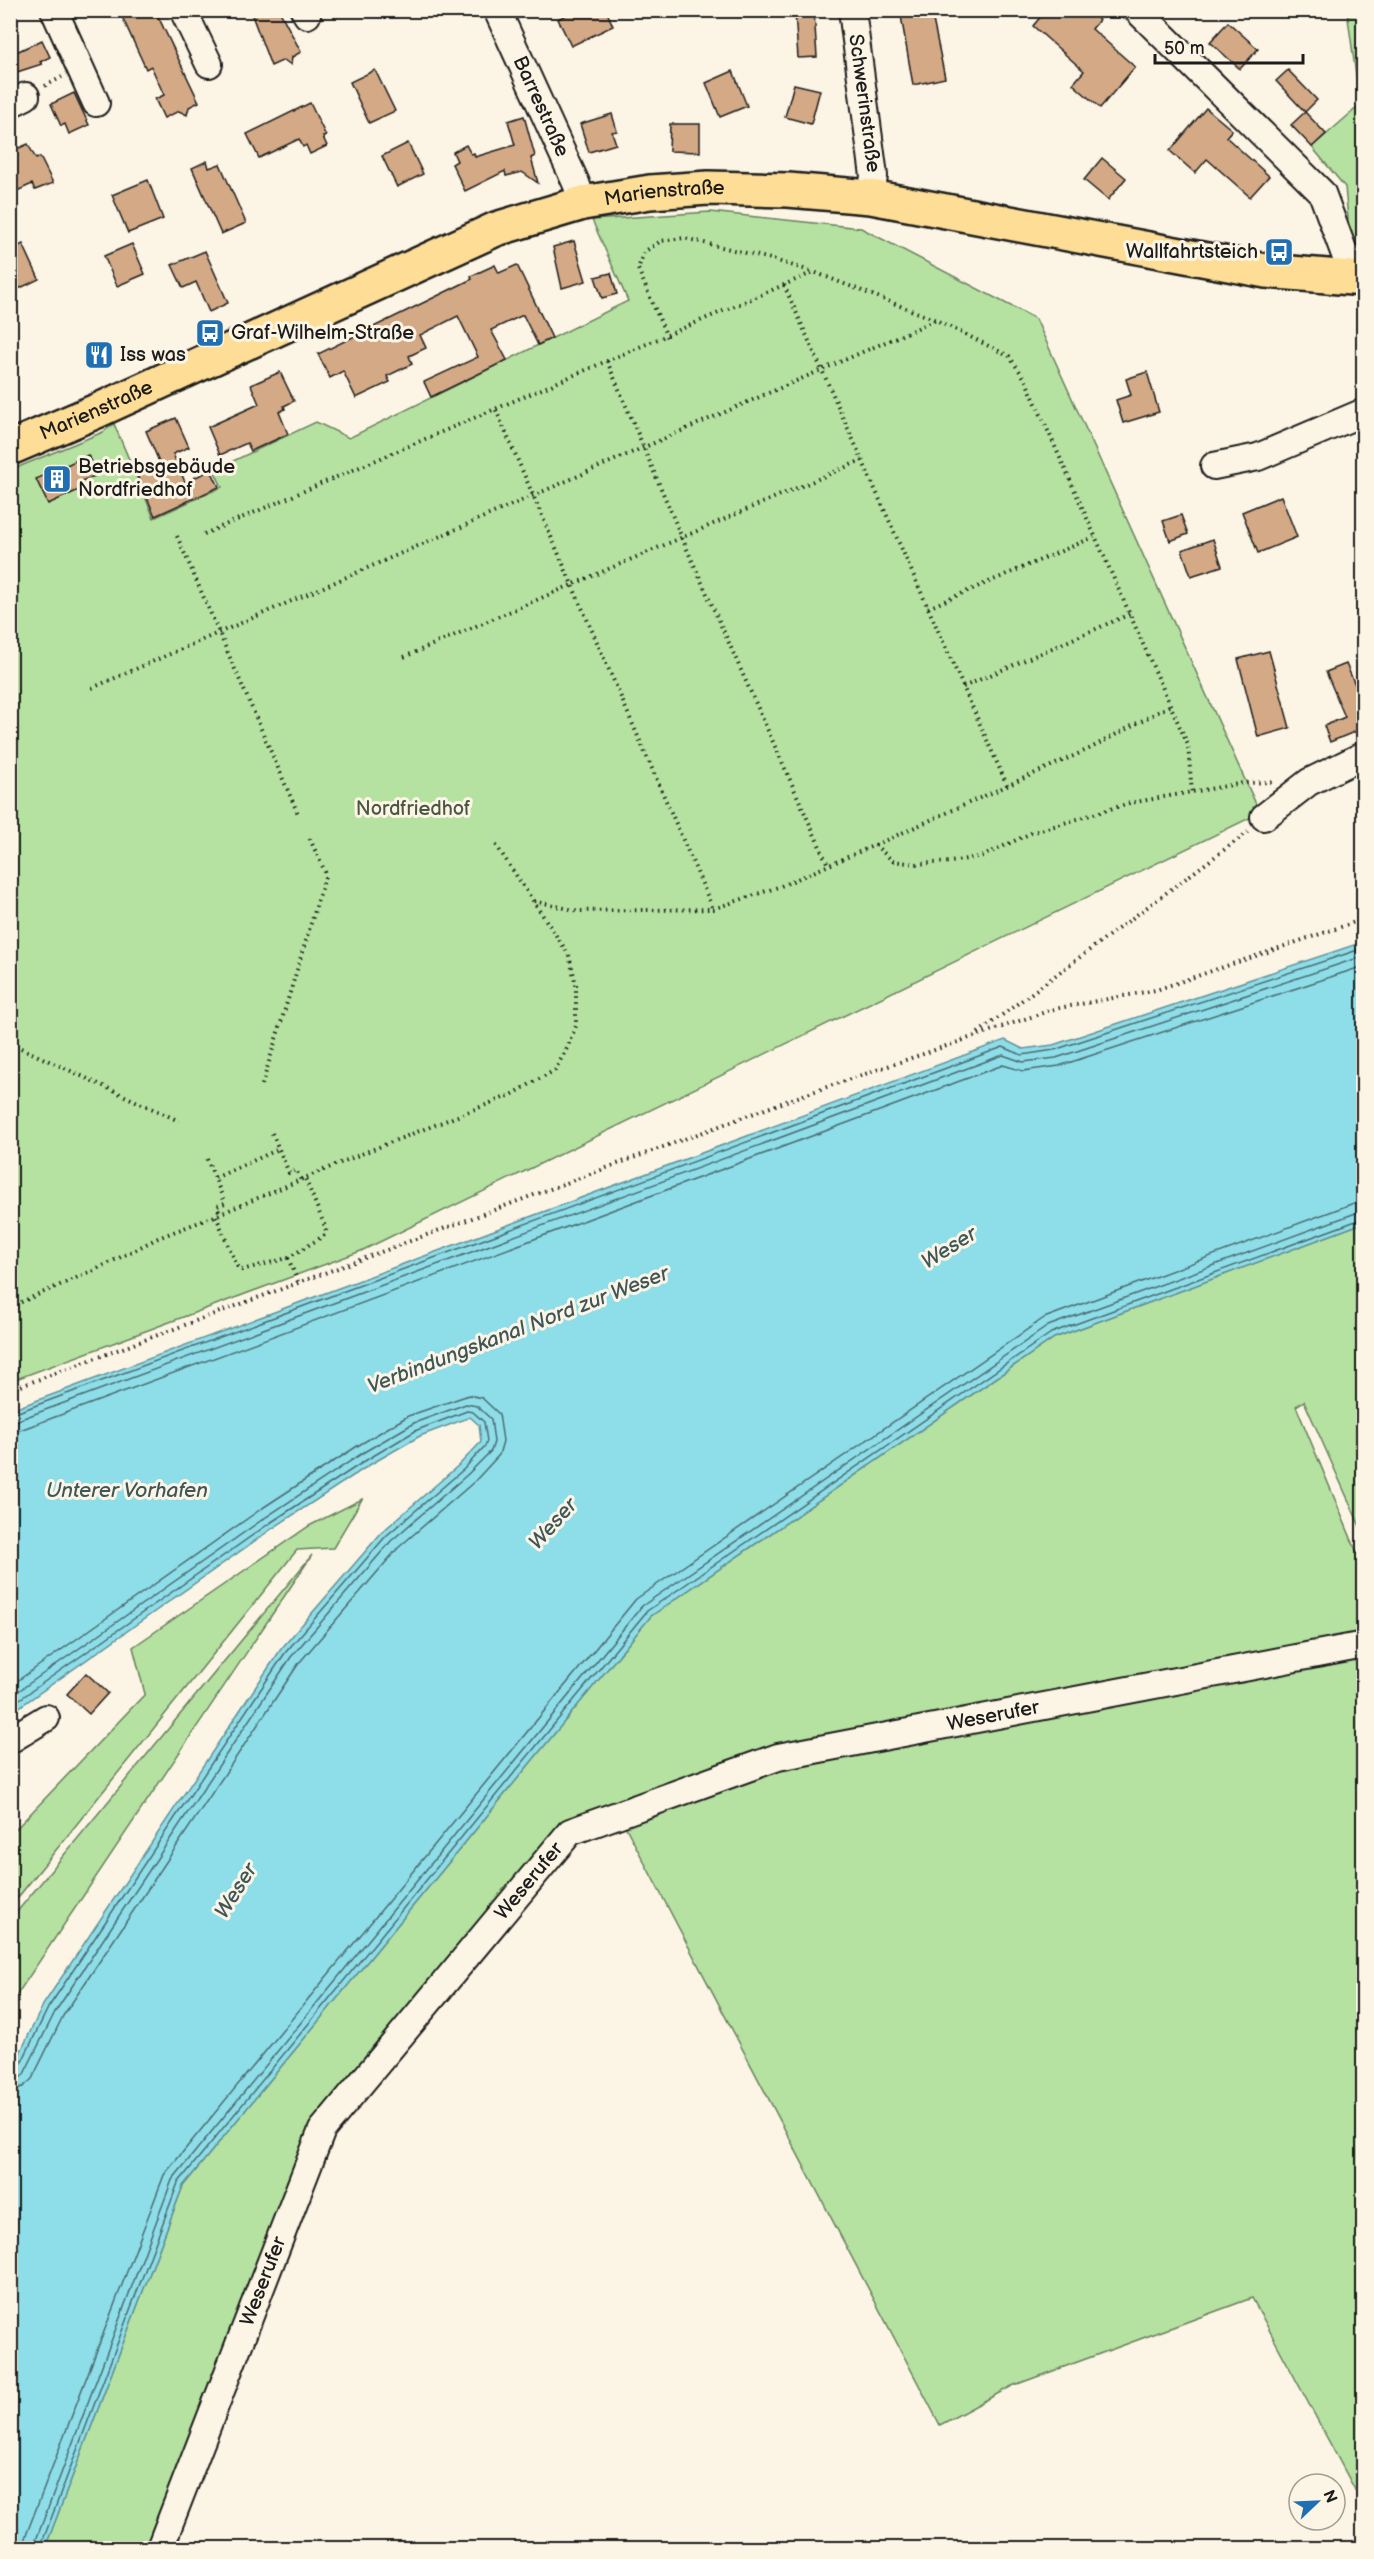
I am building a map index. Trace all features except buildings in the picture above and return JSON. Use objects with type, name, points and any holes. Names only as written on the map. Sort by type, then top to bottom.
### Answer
[{"type":"main road","name":"Marienstraße","points":[[10,448],[99,410],[496,229],[583,203],[650,192],[708,188],[788,190],[871,197],[1266,271],[1355,279]]},
{"type":"street","points":[[54,10],[96,103]]},
{"type":"street","points":[[183,10],[209,64]]},
{"type":"street","name":"Barrestraße","points":[[497,10],[583,203]]},
{"type":"street","name":"Schwerinstraße","points":[[852,10],[874,176],[871,197]]},
{"type":"street","points":[[1137,10],[1322,193],[1355,279]]},
{"type":"street","points":[[1214,466],[1258,457],[1364,412]]},
{"type":"street","points":[[1264,817],[1310,782],[1364,754]]},
{"type":"street","name":"Weserufer","points":[[160,2548],[322,2130],[570,1832],[778,1757],[1364,1645]]},
{"type":"street","points":[[10,1740],[45,1718]]},
{"type":"path","points":[[18,100],[80,68]]},
{"type":"path","points":[[667,337],[638,269],[644,252],[661,241],[684,238],[814,272],[936,320],[1009,356],[1025,379],[1188,745],[1192,793]]},
{"type":"path","points":[[204,534],[814,272]]},
{"type":"path","points":[[784,285],[1007,785]]},
{"type":"path","points":[[92,688],[936,320]]},
{"type":"path","points":[[608,361],[682,538],[828,865]]},
{"type":"path","points":[[496,410],[713,909]]},
{"type":"path","points":[[404,657],[862,460]]},
{"type":"path","points":[[177,536],[299,816]]},
{"type":"path","points":[[928,608],[1094,537]]},
{"type":"path","points":[[963,687],[1130,614]]},
{"type":"path","points":[[533,901],[578,911],[713,909],[781,886],[875,845],[1089,749],[1170,706]]},
{"type":"path","points":[[875,845],[893,861],[915,864],[951,862],[982,856],[1031,833],[1066,820],[1099,814],[1130,803],[1243,783],[1310,782]]},
{"type":"path","points":[[262,1085],[326,874],[309,837]]},
{"type":"path","points":[[974,1036],[1243,837]]},
{"type":"path","points":[[10,1307],[101,1267],[158,1238],[511,1095],[555,1070],[576,1026],[576,985],[569,955],[496,845]]},
{"type":"path","points":[[10,1390],[792,1099],[1053,1009],[1156,990],[1364,919]]},
{"type":"path","points":[[10,1043],[178,1121]]},
{"type":"path","points":[[207,1160],[225,1203],[217,1206],[218,1215],[237,1266],[243,1270],[288,1258],[325,1235],[326,1229],[303,1179],[296,1170],[290,1173],[272,1133]]},
{"type":"path","points":[[215,1178],[279,1149]]},
{"type":"path","points":[[288,1258],[298,1282]]},
{"type":"green space","points":[[1347,11],[1363,11],[1363,261],[1352,262],[1345,187],[1312,147],[1360,105]]},
{"type":"green space","name":"Nordfriedhof","points":[[710,212],[861,228],[1036,319],[1260,813],[361,1251],[11,1381],[11,470],[103,432],[114,424],[154,518],[222,487],[214,470],[316,422],[349,438],[628,301],[592,220]]},
{"type":"green space","points":[[1363,1223],[1363,1533],[1304,1401],[1296,1406],[1363,1567],[1363,1638],[773,1750],[567,1825],[315,2130],[153,2548],[45,2548],[183,2186],[651,1616],[1054,1338]]},
{"type":"green space","points":[[362,1499],[333,1548],[297,1550],[11,1906],[11,1834],[145,1694],[133,1647],[309,1526]]},
{"type":"green space","points":[[312,1555],[16,1996],[11,2009],[11,1919]]},
{"type":"green space","points":[[1363,1654],[1364,2259],[1361,2260],[1364,2264],[1363,2500],[1361,2501],[1252,2298],[1012,2386],[940,2425],[621,1818],[781,1764]]},
{"type":"water","points":[[1363,942],[1363,1223],[1054,1338],[651,1616],[183,2186],[45,2548],[11,2548],[11,2072],[43,2005],[281,1649],[382,1532],[460,1464],[481,1442],[479,1425],[470,1417],[420,1436],[371,1464],[273,1528],[11,1713],[11,1410],[1005,1040],[1023,1049],[1053,1045]]},
{"type":"place","name":"Wallfahrtsteich","points":[[1279,252]]},
{"type":"place","name":"Graf-Wilhelm-Straße","points":[[210,333]]},
{"type":"place","name":"Iss was","points":[[99,355]]},
{"type":"place","name":"Betriebsgebäude Nordfriedhof","points":[[57,479]]},
{"type":"water label","name":"Weser","points":[[949,1248]]},
{"type":"water label","name":"Verbindungskanal Nord zur Weser","points":[[518,1330]]},
{"type":"water label","name":"Unterer Vorhafen","points":[[127,1490]]},
{"type":"water label","name":"Weser","points":[[553,1524]]},
{"type":"water label","name":"Weser","points":[[236,1891]]}]
